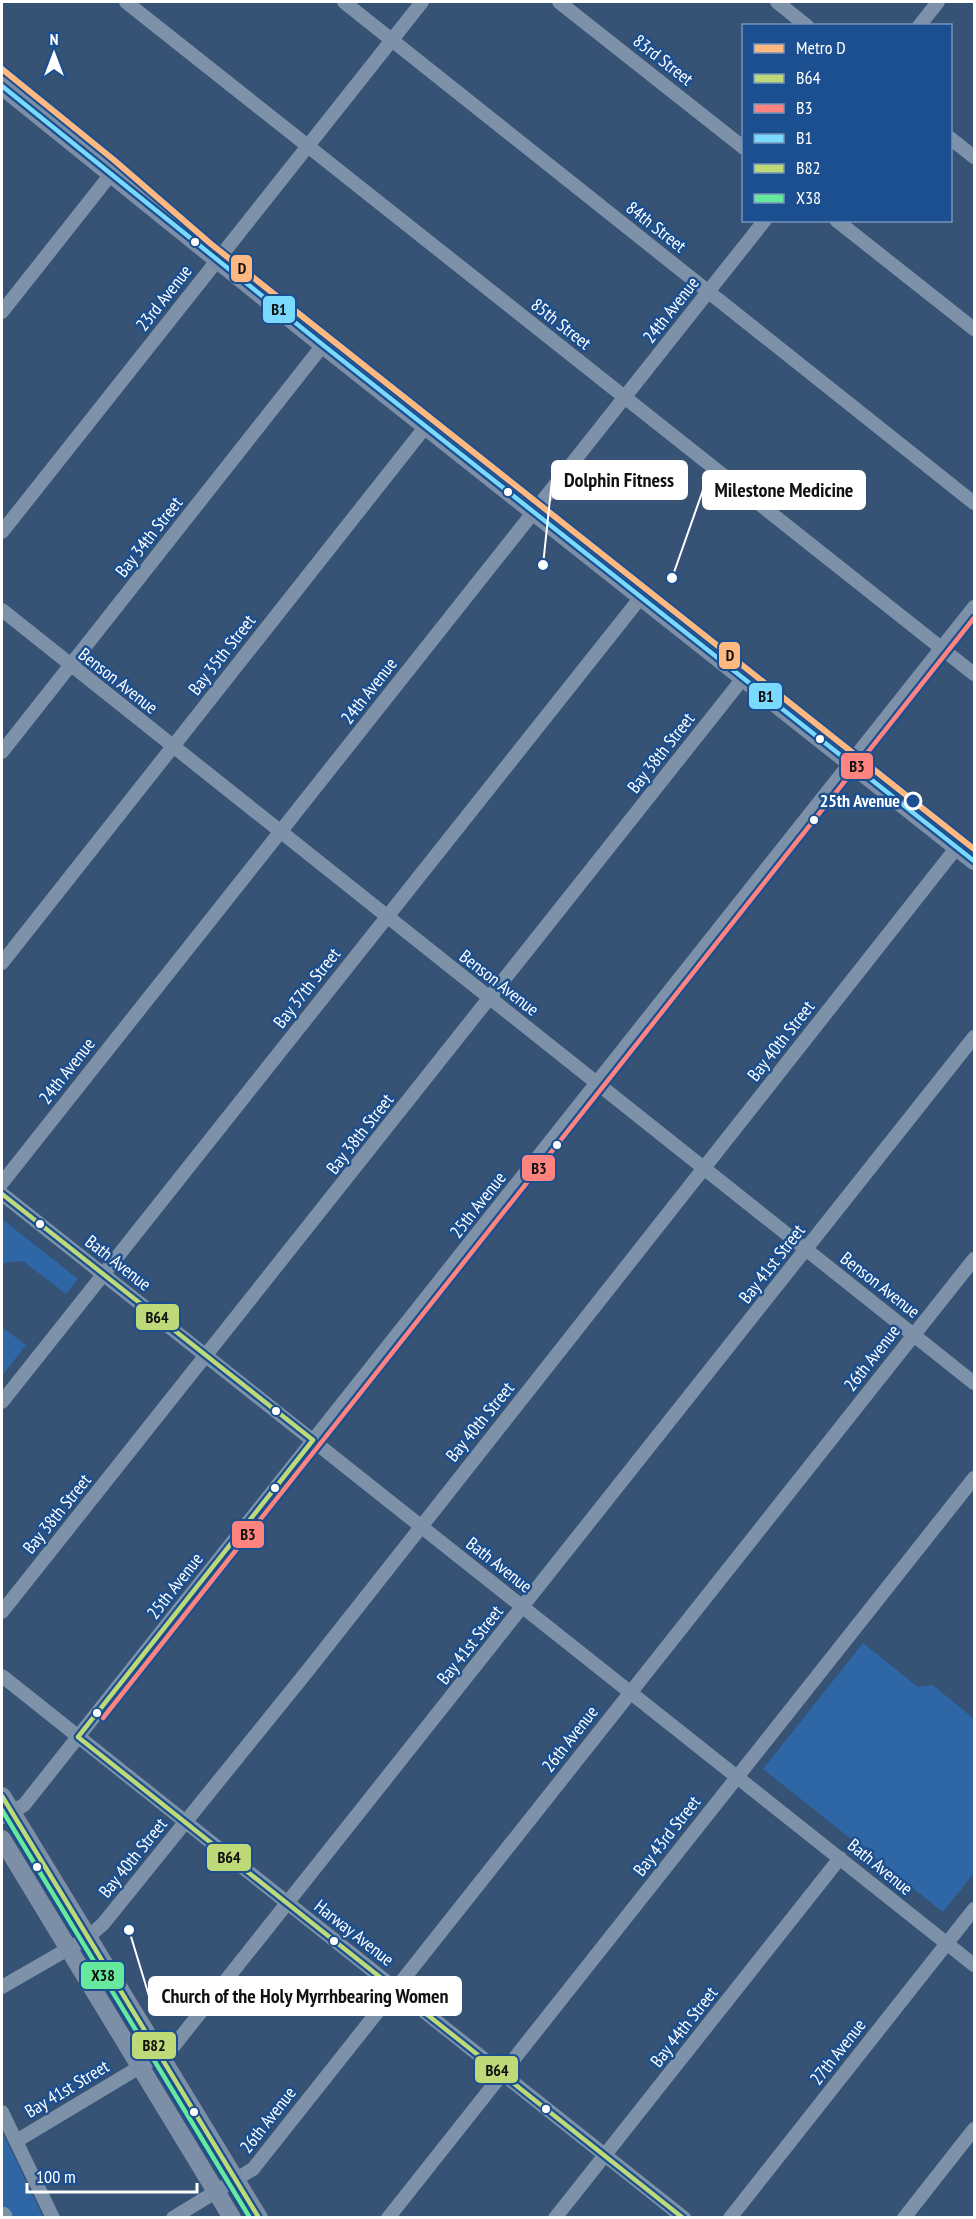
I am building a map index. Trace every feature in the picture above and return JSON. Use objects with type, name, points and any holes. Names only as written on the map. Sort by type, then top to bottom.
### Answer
[{"type":"main road","points":[[4,92],[111,174],[323,345],[975,861]]},
{"type":"main road","points":[[2,1796],[6,1814],[87,1938],[259,2217]]},
{"type":"main road","points":[[2,1839],[232,2217]]},
{"type":"street","name":"85th Street","points":[[126,2],[975,674]]},
{"type":"street","name":"84th Street","points":[[344,2],[975,503]]},
{"type":"street","name":"23rd Avenue","points":[[2,532],[422,2]]},
{"type":"street","name":"83rd Street","points":[[559,2],[742,146]]},
{"type":"street","points":[[777,2],[804,24]]},
{"type":"street","points":[[921,24],[938,2]]},
{"type":"street","points":[[952,139],[975,157]]},
{"type":"street","points":[[2,312],[111,174]]},
{"type":"street","name":"24th Avenue","points":[[2,1183],[763,222]]},
{"type":"street","points":[[839,222],[975,329]]},
{"type":"street","name":"Bay 34th Street","points":[[2,752],[323,345]]},
{"type":"street","name":"Bay 35th Street","points":[[2,963],[426,426]]},
{"type":"street","name":"Bay 37th Street","points":[[2,1402],[641,597]]},
{"type":"street","name":"25th Avenue","points":[[6,1814],[24,1805],[975,607]]},
{"type":"street","name":"Benson Avenue","points":[[2,610],[975,1383]]},
{"type":"street","name":"Bay 38th Street","points":[[2,1612],[744,677]]},
{"type":"street","name":"Bay 40th Street","points":[[2,1987],[87,1938],[103,1924],[957,847]]},
{"type":"street","name":"Bay 41st Street","points":[[18,2140],[141,2065],[174,2048],[975,1037]]},
{"type":"street","name":"Bath Avenue","points":[[2,1194],[975,1965]]},
{"type":"street","name":"26th Avenue","points":[[173,2217],[253,2169],[975,1259]]},
{"type":"street","name":"Bay 43rd Street","points":[[388,2217],[975,1478]]},
{"type":"street","name":"Harway Avenue","points":[[2,1676],[684,2217]]},
{"type":"street","name":"Bay 44th Street","points":[[555,2217],[840,1858]]},
{"type":"street","name":"27th Avenue","points":[[730,2217],[975,1909]]},
{"type":"street","points":[[2,2112],[18,2140],[53,2217]]},
{"type":"street","points":[[904,2217],[975,2129]]},
{"type":"shaded area","points":[[2,1219],[78,1279],[66,1294],[23,1261],[2,1263]]},
{"type":"shaded area","points":[[2,1327],[26,1345],[2,1376]]},
{"type":"shaded area","points":[[863,1643],[918,1687],[933,1685],[974,1719],[974,1873],[943,1912],[763,1769]]},
{"type":"shaded area","points":[[2,2131],[43,2217],[2,2217]]},
{"type":"railway","points":[[2,87],[974,858]]},
{"type":"metro line","name":"D","points":[[2,69],[114,160],[211,244],[974,849]]},
{"type":"transit line","name":"B1","points":[[2,86],[323,345],[974,861]]},
{"type":"transit line","name":"B3","points":[[103,1718],[974,618]]},
{"type":"transit line","name":"B64","points":[[2,1194],[313,1440]]},
{"type":"transit line","name":"B64","points":[[78,1737],[313,1440]]},
{"type":"transit line","name":"B64","points":[[78,1737],[683,2218]]},
{"type":"transit line","name":"B82","points":[[2,1796],[259,2218]]},
{"type":"transit line","name":"X38","points":[[2,1810],[250,2218]]},
{"type":"place","name":"Dolphin Fitness","points":[[543,565]]},
{"type":"place","name":"Milestone Medicine","points":[[672,578]]},
{"type":"place","name":"25th Avenue","points":[[913,801]]},
{"type":"place","name":"Church of the Holy Myrrhbearing Women","points":[[129,1930]]}]
